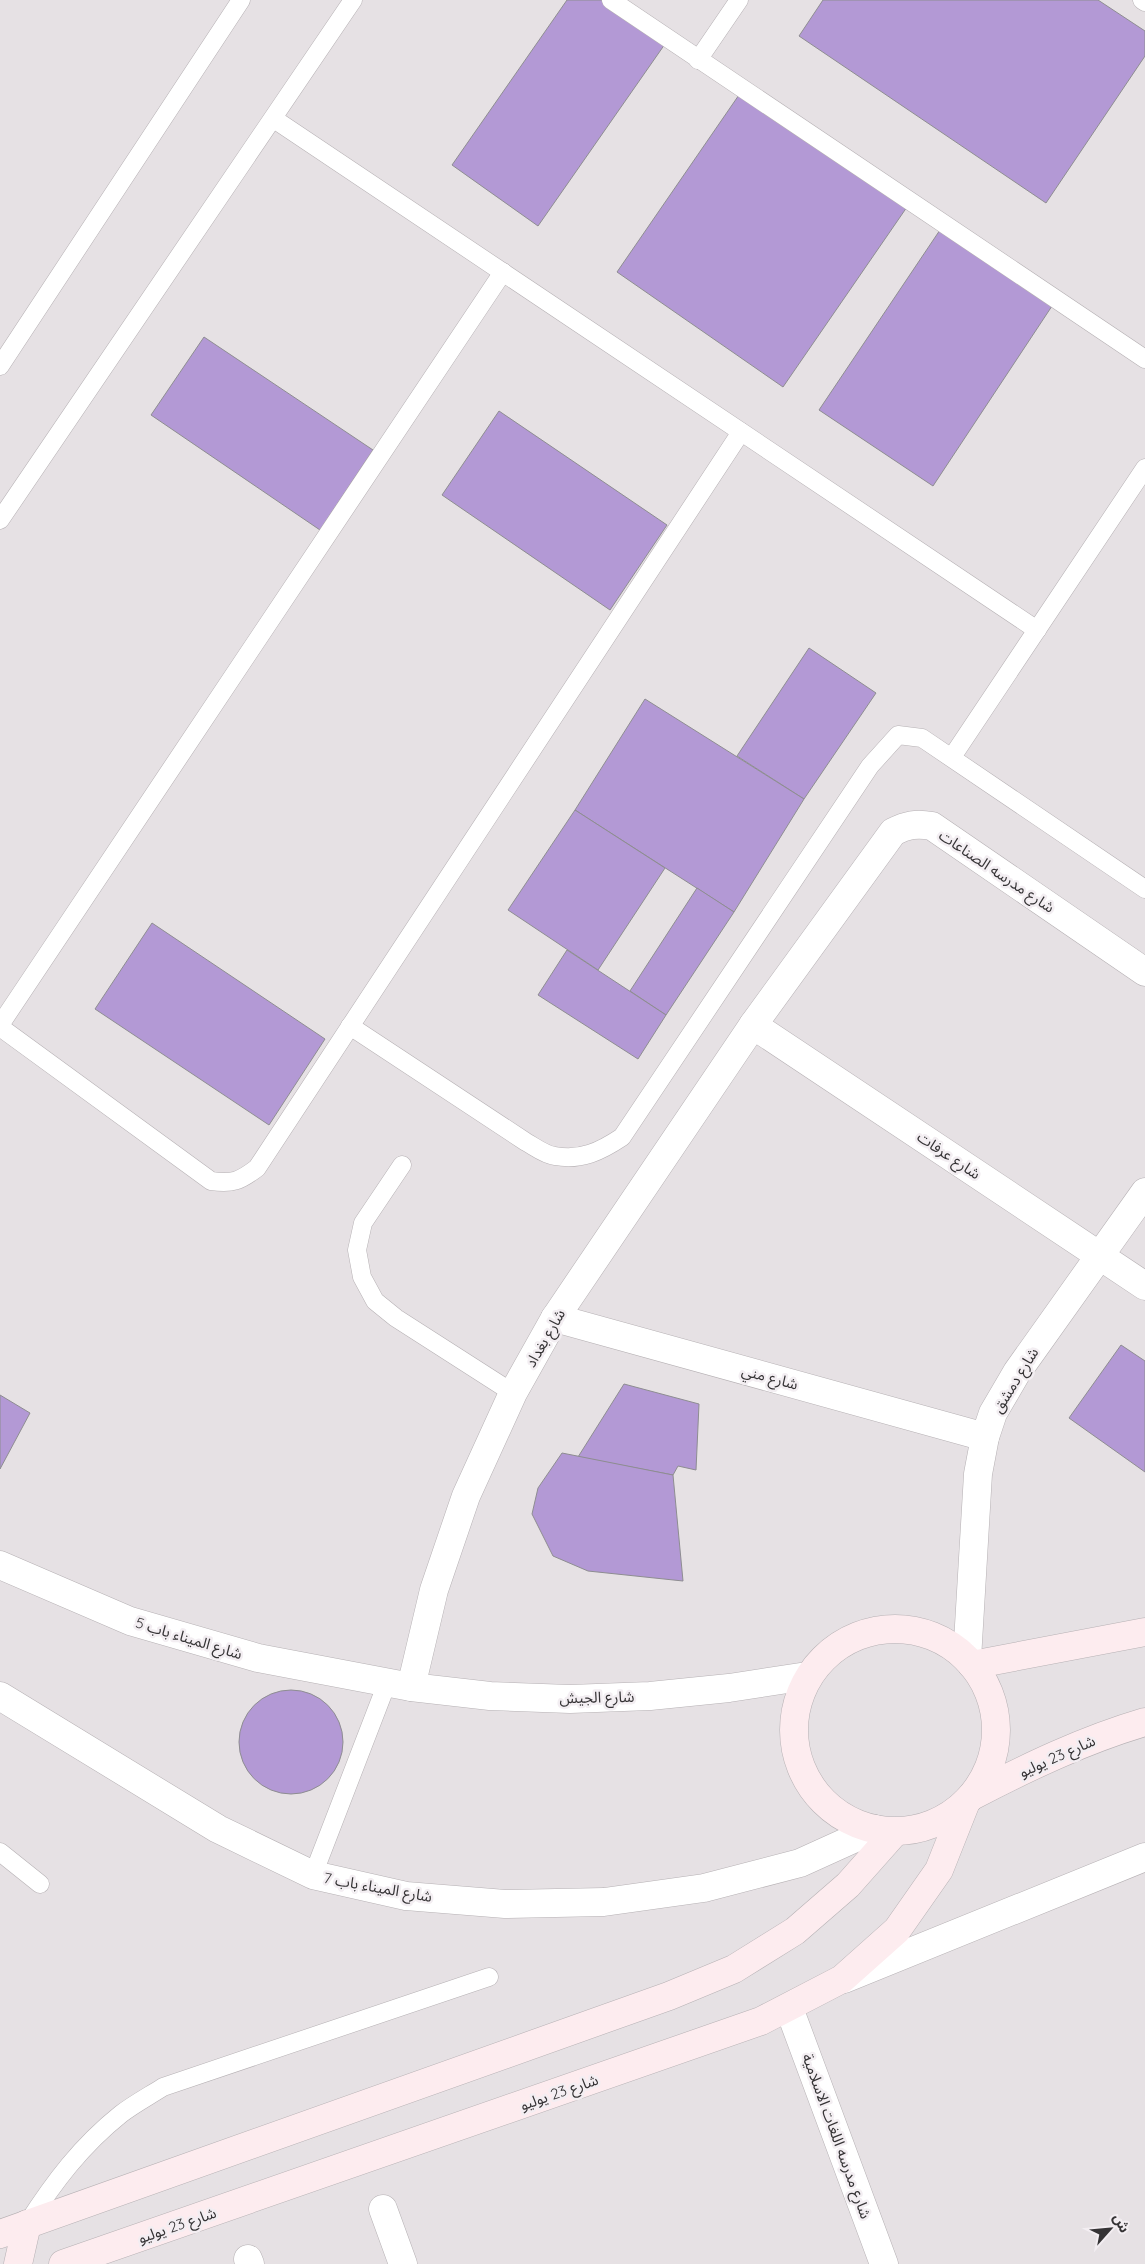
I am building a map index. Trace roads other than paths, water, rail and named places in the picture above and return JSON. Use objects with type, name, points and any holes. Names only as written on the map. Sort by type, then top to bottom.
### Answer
[{"type":"main road","points":[[896,1629],[922,1633],[946,1643],[970,1662],[985,1685],[991,1700],[996,1731],[993,1754],[985,1776],[969,1799],[946,1818],[921,1828],[885,1830],[852,1822],[832,1809],[815,1792],[803,1771],[796,1748],[794,1724],[798,1701],[807,1676],[824,1658],[845,1642],[870,1632],[896,1629]]},
{"type":"main road","points":[[970,1662],[1145,1632]]},
{"type":"main road","name":"شارع 23 يوليو","points":[[63,2264],[761,2021],[789,2008],[842,1979],[897,1930],[939,1870],[969,1799],[1039,1762],[1108,1733],[1145,1722]]},
{"type":"main road","points":[[0,2234],[668,1996],[734,1969],[795,1931],[848,1885],[885,1830]]},
{"type":"main road","points":[[18,2264],[27,2224]]},
{"type":"street","name":"شارع مدرسه الصناعات","points":[[753,1025],[893,832],[905,826],[918,824],[932,826],[1145,972]]},
{"type":"street","name":"شارع عرفات","points":[[753,1025],[1145,1286]]},
{"type":"street","name":"شارع بغداد","points":[[399,1685],[463,1505],[513,1393],[555,1318],[753,1025]]},
{"type":"street","name":"شارع دمشق","points":[[970,1662],[978,1474],[985,1437],[993,1414],[1008,1385],[1145,1192]]},
{"type":"street","name":"شارع مني","points":[[555,1318],[985,1437]]},
{"type":"street","name":"شارع الميناء باب 5","points":[[0,1564],[130,1620],[258,1658],[399,1685]]},
{"type":"street","name":"شارع الجيش","points":[[399,1685],[490,1696],[590,1698],[650,1696],[719,1690],[807,1676]]},
{"type":"street","name":"شارع الميناء باب 7","points":[[0,1696],[218,1829],[313,1875],[406,1896],[505,1904],[614,1900],[704,1888],[800,1863],[885,1830]]},
{"type":"street","points":[[842,1979],[1145,1857]]},
{"type":"street","name":"شارع مدرسه اللغات الاسلامية","points":[[789,2008],[884,2264]]},
{"type":"street","points":[[383,2208],[403,2264]]},
{"type":"lane","points":[[0,366],[241,0]]},
{"type":"lane","points":[[0,520],[353,0]]},
{"type":"lane","points":[[611,0],[1145,358]]},
{"type":"lane","points":[[698,60],[740,0]]},
{"type":"lane","points":[[274,119],[1037,630]]},
{"type":"lane","points":[[504,272],[0,1026],[211,1181],[228,1184],[243,1179],[257,1168],[741,432]]},
{"type":"lane","points":[[952,757],[1145,468]]},
{"type":"lane","points":[[350,1026],[526,1142],[553,1156],[582,1157],[604,1149],[622,1137],[870,766],[898,735],[922,738],[1145,888]]},
{"type":"lane","points":[[402,1165],[363,1223],[357,1250],[362,1277],[375,1301],[396,1318],[513,1393]]},
{"type":"lane","points":[[313,1875],[399,1685]]},
{"type":"lane","points":[[0,1852],[40,1884]]},
{"type":"lane","points":[[27,2224],[53,2183],[85,2146],[122,2113],[163,2087],[489,1977]]}]
